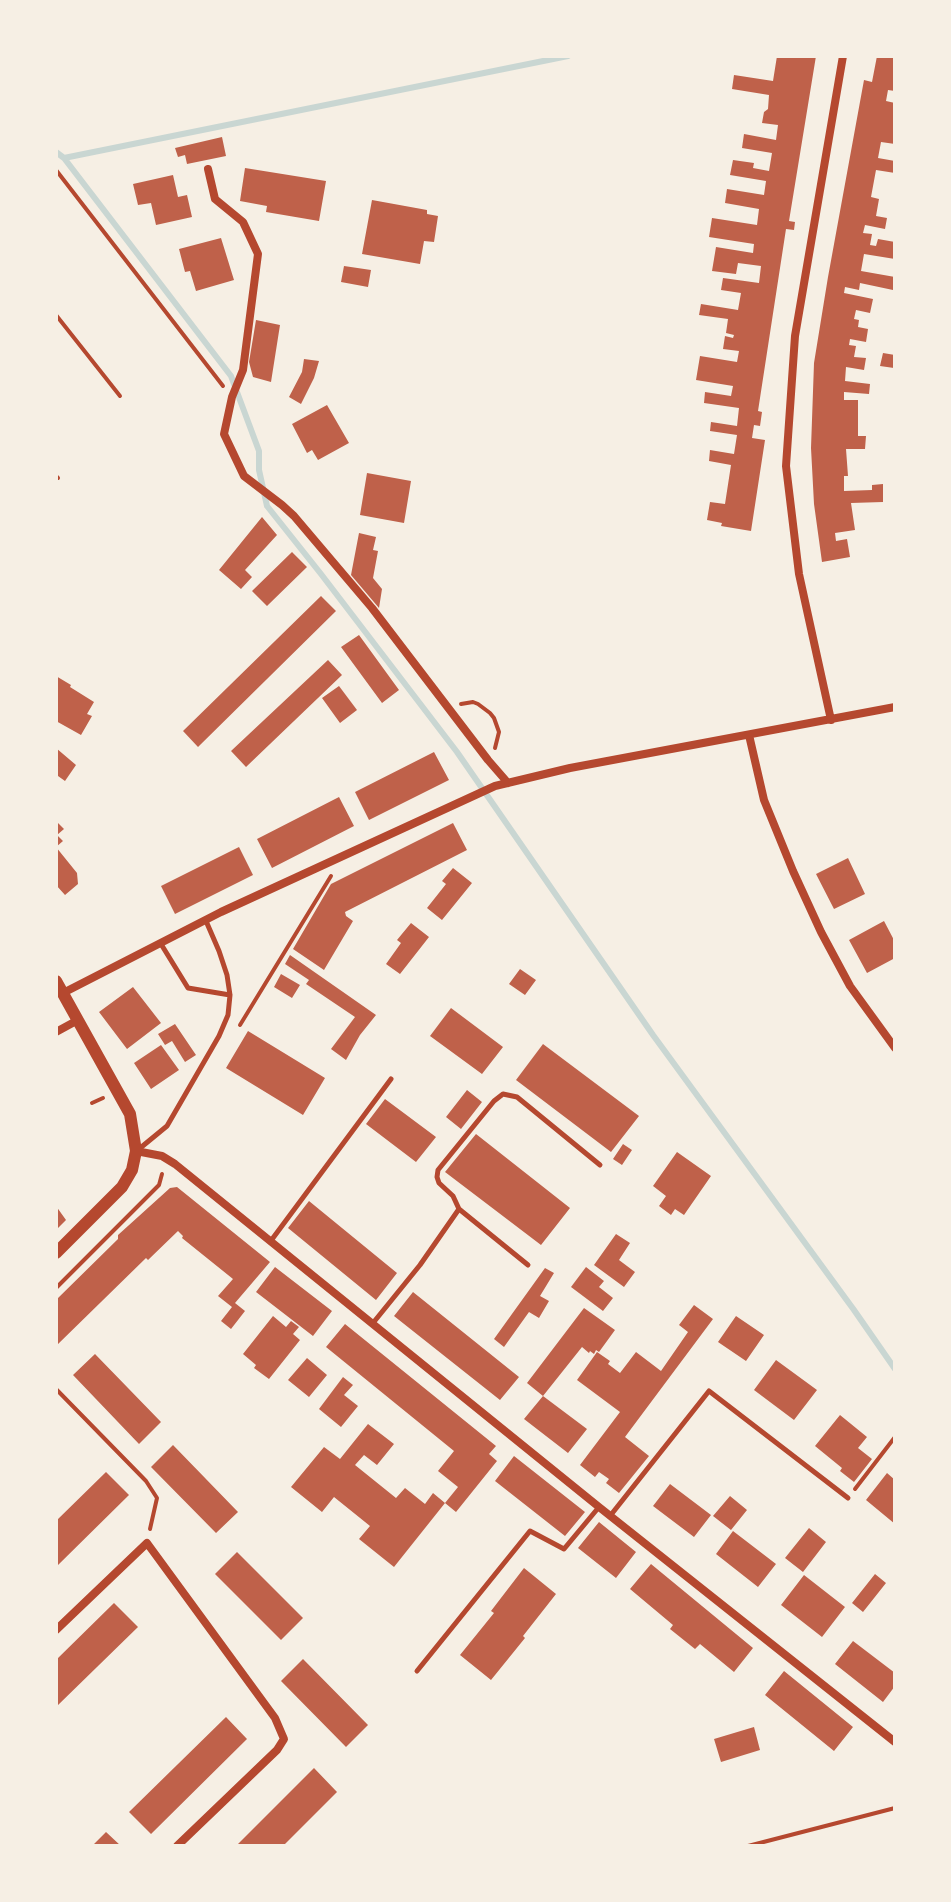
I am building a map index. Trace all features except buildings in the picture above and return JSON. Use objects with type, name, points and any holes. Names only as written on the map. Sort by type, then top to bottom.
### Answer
[{"type":"street","points":[[831,720],[799,574],[786,466],[795,336],[843,56]]},
{"type":"street","points":[[208,169],[215,199],[243,222],[258,254],[243,370],[232,397],[224,434],[244,476],[282,505],[372,608],[508,783]]},
{"type":"street","points":[[63,993],[205,920],[495,786],[570,768],[895,707]]},
{"type":"street","points":[[749,735],[764,800],[821,932],[850,986],[895,1048]]},
{"type":"street","points":[[56,981],[130,1114],[136,1151],[132,1170],[122,1187],[56,1253]]},
{"type":"street","points":[[56,1032],[78,1020]]},
{"type":"street","points":[[136,1151],[168,1159],[895,1742]]},
{"type":"street","points":[[56,1630],[147,1543],[275,1718],[284,1739],[277,1750],[177,1846]]},
{"type":"lane","points":[[136,1151],[167,1126],[224,1026],[229,1010],[230,995],[223,960],[205,920]]},
{"type":"lane","points":[[161,943],[188,988],[230,995]]},
{"type":"lane","points":[[270,1242],[391,1079]]},
{"type":"lane","points":[[528,1265],[459,1209],[453,1196],[439,1183],[438,1170],[503,1094],[517,1097],[600,1165]]},
{"type":"lane","points":[[372,1324],[420,1265],[459,1209]]},
{"type":"lane","points":[[610,1516],[709,1391],[848,1498]]},
{"type":"lane","points":[[417,1671],[530,1531],[564,1549],[599,1507]]},
{"type":"path","points":[[56,170],[232,397]]},
{"type":"path","points":[[56,315],[120,396]]},
{"type":"path","points":[[450,710],[473,702],[486,708],[494,718],[498,736],[488,760]]},
{"type":"path","points":[[235,1034],[331,877],[327,863]]},
{"type":"path","points":[[92,1103],[103,1098]]},
{"type":"path","points":[[56,1288],[159,1185],[168,1159]]},
{"type":"path","points":[[56,1389],[146,1481],[157,1498],[147,1543]]},
{"type":"path","points":[[848,1498],[895,1437]]},
{"type":"path","points":[[748,1846],[895,1808]]},
{"type":"waterway","points":[[64,158],[568,56]]},
{"type":"waterway","points":[[56,152],[64,158],[231,376],[259,451],[259,470],[267,506],[457,752],[653,1035],[895,1369]]}]
